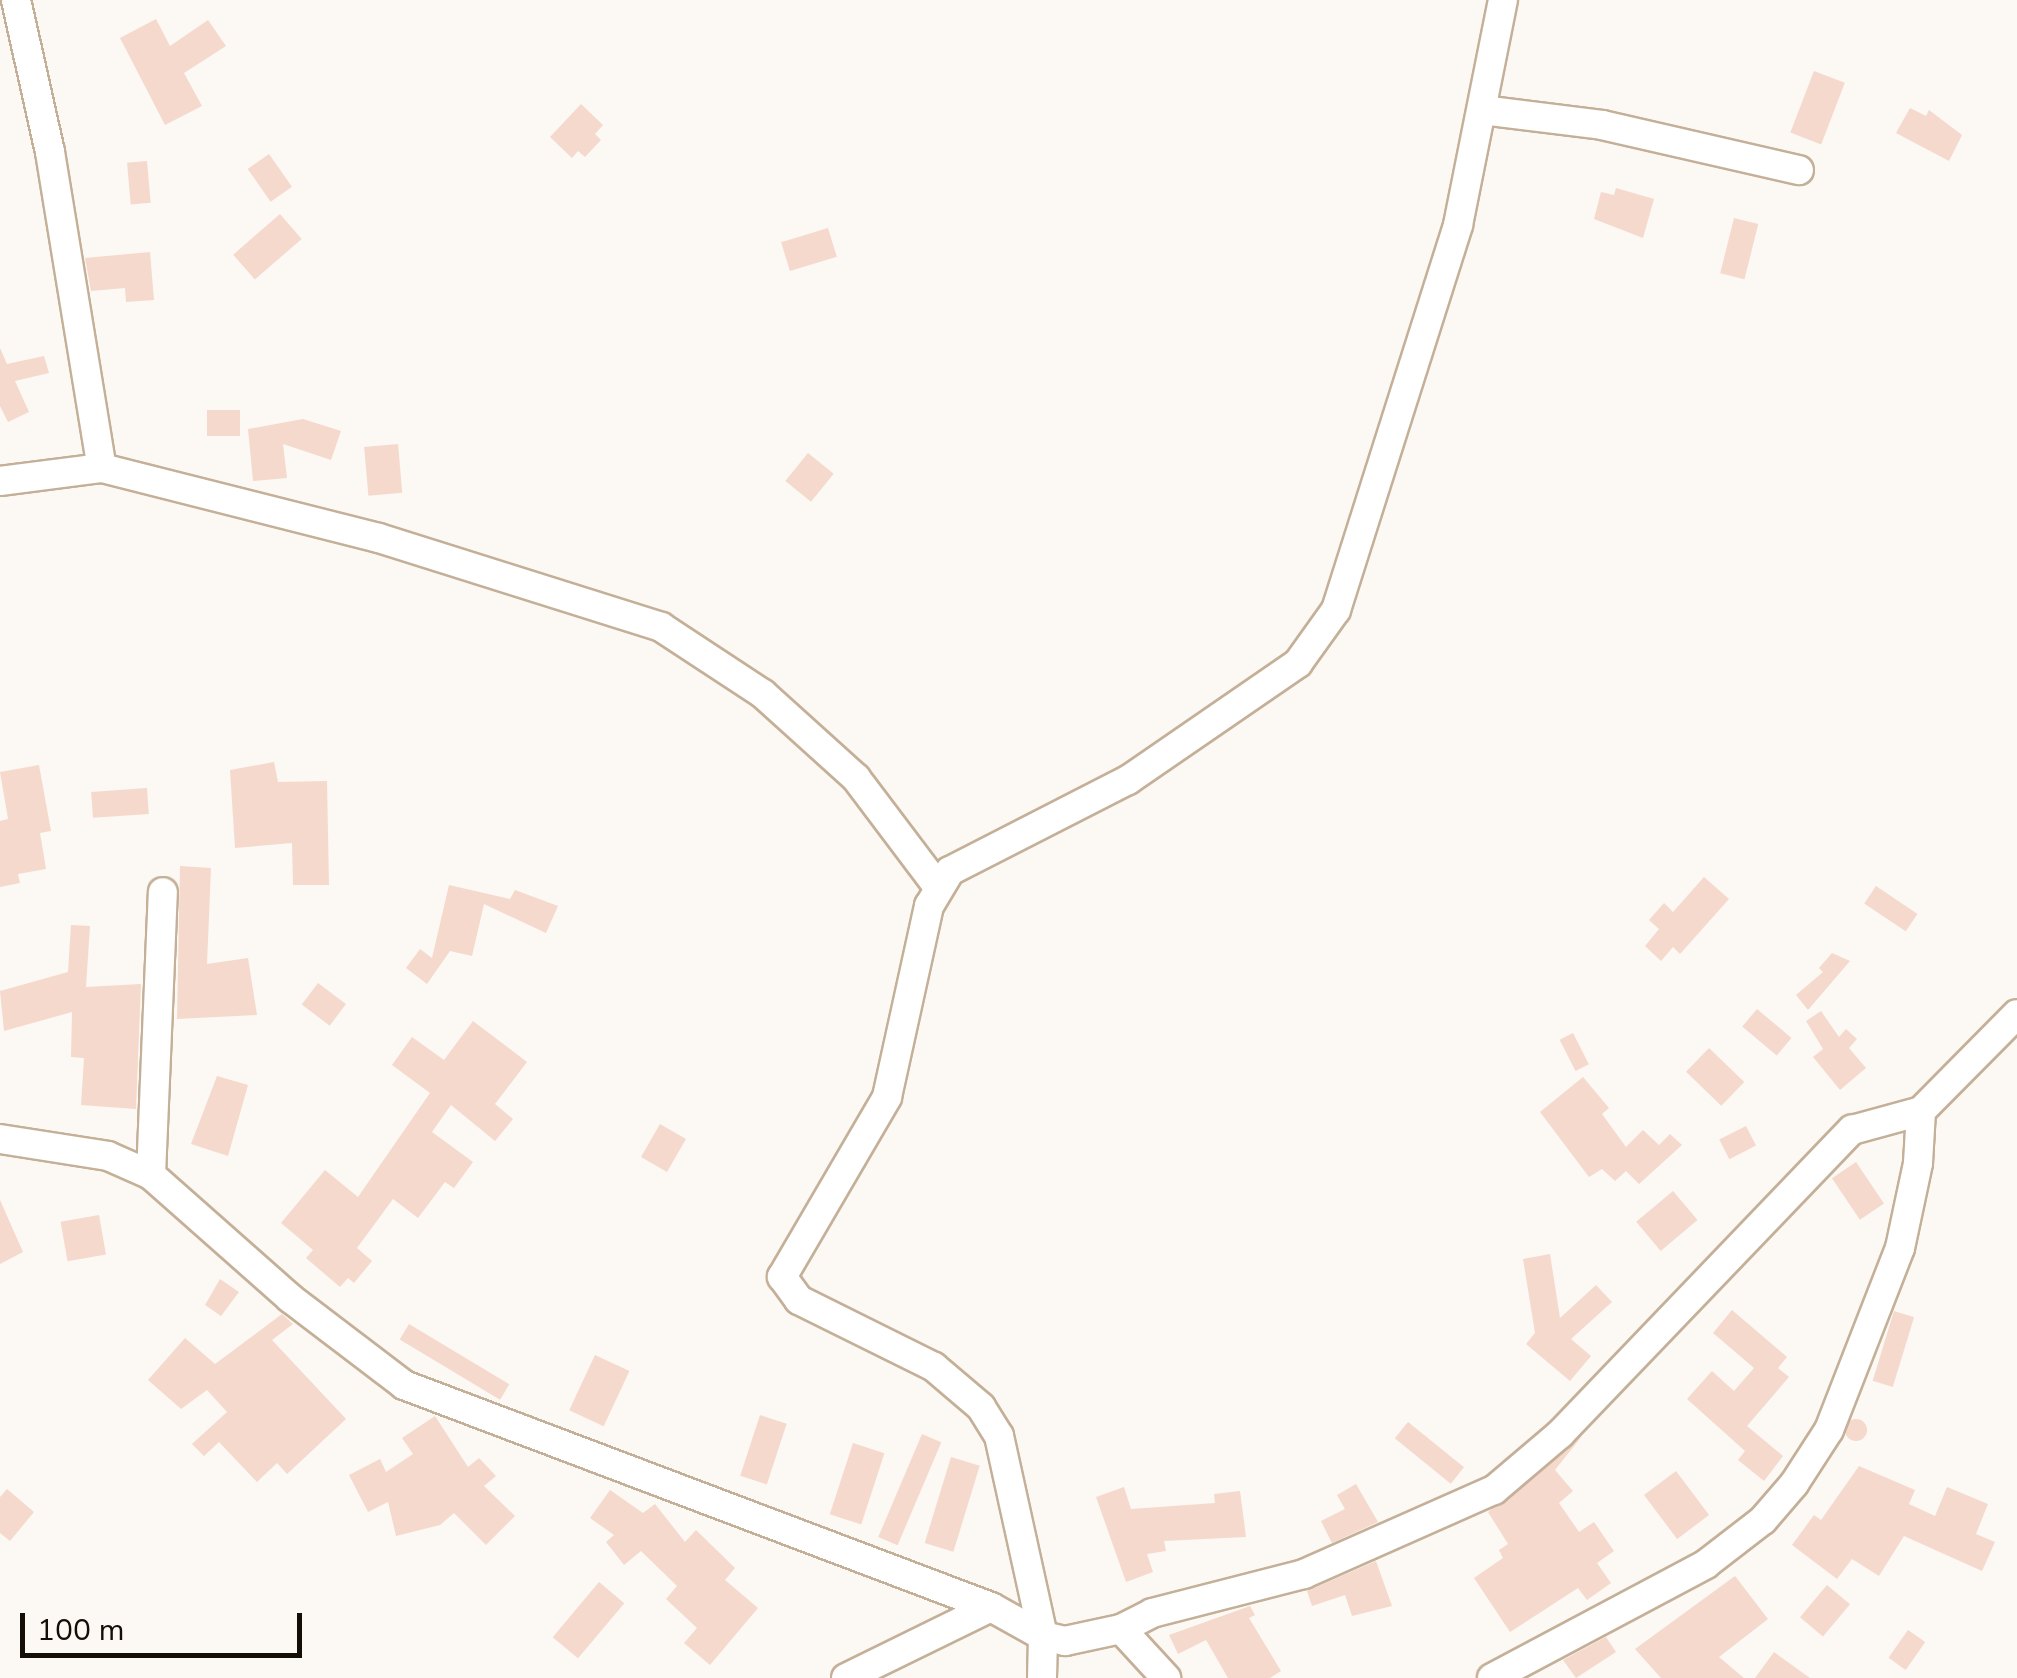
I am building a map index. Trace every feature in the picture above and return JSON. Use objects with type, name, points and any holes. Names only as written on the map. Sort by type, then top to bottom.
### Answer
[{"type":"street","points":[[16,0],[12,38],[50,152],[102,468]]},
{"type":"street","points":[[1042,1678],[1043,1636],[999,1436],[981,1407],[934,1367],[799,1300],[782,1278],[886,1097],[938,887],[972,858],[1128,780],[1298,663],[1324,628],[1346,584],[1453,243],[1503,0]]},
{"type":"street","points":[[1482,110],[1602,126],[1799,170]]},
{"type":"street","points":[[0,481],[102,468],[378,538],[661,627],[763,694],[856,778],[938,887]]},
{"type":"street","points":[[152,1176],[163,892]]},
{"type":"street","points":[[0,1140],[108,1156],[152,1176],[290,1298],[404,1385],[991,1607],[1043,1636],[1065,1641],[1121,1629],[1152,1613],[1304,1574],[1494,1490],[1560,1434],[1852,1130],[1921,1111],[2017,1014]]},
{"type":"street","points":[[1492,1678],[1706,1564],[1763,1520],[1794,1484],[1829,1430],[1900,1248],[1918,1163],[1921,1111]]},
{"type":"street","points":[[846,1678],[991,1607]]},
{"type":"street","points":[[1121,1629],[1166,1678]]},
{"type":"building","points":[[156,19],[170,46],[208,20],[226,46],[184,73],[202,106],[165,125],[120,38]]},
{"type":"building","points":[[1814,71],[1845,83],[1821,144],[1790,133]]},
{"type":"building","points":[[581,104],[603,125],[595,134],[601,140],[585,157],[578,151],[572,158],[550,137]]},
{"type":"building","points":[[1910,108],[1926,116],[1929,110],[1962,135],[1949,161],[1896,133]]},
{"type":"building","points":[[269,154],[292,187],[271,202],[248,169]]},
{"type":"building","points":[[147,161],[151,203],[131,205],[127,163]]},
{"type":"building","points":[[1616,188],[1654,199],[1643,238],[1594,219],[1601,192],[1614,195]]},
{"type":"building","points":[[280,214],[302,239],[255,280],[233,255]]},
{"type":"building","points":[[1734,218],[1758,224],[1744,279],[1720,273]]},
{"type":"building","points":[[828,228],[837,257],[790,271],[781,242]]},
{"type":"building","points":[[150,252],[154,300],[126,302],[125,288],[91,291],[85,258]]},
{"type":"building","points":[[0,348],[7,364],[44,356],[49,373],[15,381],[29,412],[8,422],[0,406]]},
{"type":"building","points":[[207,410],[240,410],[240,436],[207,436]]},
{"type":"building","points":[[303,419],[341,431],[331,460],[283,444],[287,478],[253,481],[248,429]]},
{"type":"building","points":[[398,444],[402,493],[368,496],[364,447]]},
{"type":"building","points":[[808,453],[834,474],[811,502],[785,481]]},
{"type":"building","points":[[274,762],[278,782],[327,781],[329,885],[293,885],[292,843],[235,848],[230,770]]},
{"type":"building","points":[[39,765],[51,831],[40,833],[46,869],[18,874],[20,883],[0,887],[0,821],[8,819],[0,772]]},
{"type":"building","points":[[147,788],[149,814],[93,818],[91,792]]},
{"type":"building","points":[[180,866],[211,868],[207,964],[248,958],[257,1015],[177,1019]]},
{"type":"building","points":[[1704,877],[1729,899],[1680,954],[1673,947],[1661,961],[1645,946],[1659,929],[1649,920],[1664,903],[1673,912]]},
{"type":"building","points":[[449,885],[510,899],[515,890],[558,906],[546,933],[484,904],[472,956],[450,951],[427,984],[406,968],[420,949],[432,958]]},
{"type":"building","points":[[1876,886],[1917,914],[1906,931],[1864,903]]},
{"type":"building","points":[[71,925],[90,926],[86,987],[141,984],[136,1109],[81,1105],[84,1058],[71,1057],[72,1012],[4,1031],[0,991],[68,972]]},
{"type":"building","points":[[1832,953],[1850,961],[1808,1010],[1796,995],[1823,972],[1819,968]]},
{"type":"building","points":[[318,983],[346,1004],[330,1026],[302,1005]]},
{"type":"building","points":[[1757,1009],[1791,1038],[1777,1056],[1742,1027]]},
{"type":"building","points":[[1821,1011],[1839,1037],[1846,1029],[1857,1039],[1849,1048],[1866,1068],[1840,1090],[1813,1057],[1823,1049],[1806,1021]]},
{"type":"building","points":[[473,1021],[527,1062],[495,1104],[513,1119],[495,1141],[451,1105],[432,1132],[473,1162],[454,1188],[445,1182],[418,1218],[393,1199],[357,1248],[372,1261],[354,1283],[348,1278],[340,1287],[306,1258],[313,1250],[281,1223],[325,1170],[358,1197],[430,1093],[392,1065],[412,1037],[444,1060]]},
{"type":"building","points":[[1573,1033],[1589,1064],[1576,1071],[1560,1040]]},
{"type":"building","points":[[1709,1048],[1744,1082],[1721,1106],[1686,1072]]},
{"type":"building","points":[[217,1076],[248,1085],[228,1156],[191,1144]]},
{"type":"building","points":[[1583,1077],[1609,1108],[1602,1114],[1626,1147],[1643,1130],[1659,1145],[1670,1134],[1682,1145],[1639,1184],[1626,1171],[1615,1181],[1602,1169],[1589,1177],[1540,1112]]},
{"type":"building","points":[[660,1124],[686,1139],[667,1172],[641,1157]]},
{"type":"building","points":[[1746,1126],[1756,1146],[1729,1159],[1719,1140]]},
{"type":"building","points":[[1856,1162],[1884,1203],[1860,1220],[1832,1178]]},
{"type":"building","points":[[1673,1191],[1697,1220],[1661,1251],[1636,1222]]},
{"type":"building","points":[[0,1200],[23,1252],[0,1264]]},
{"type":"building","points":[[99,1215],[106,1254],[68,1261],[61,1222]]},
{"type":"building","points":[[1550,1254],[1560,1318],[1596,1285],[1612,1302],[1571,1339],[1591,1356],[1570,1381],[1526,1344],[1535,1333],[1523,1259]]},
{"type":"building","points":[[220,1279],[239,1292],[221,1316],[205,1305]]},
{"type":"building","points":[[1732,1310],[1787,1357],[1778,1368],[1789,1377],[1747,1426],[1783,1456],[1764,1481],[1738,1460],[1745,1451],[1687,1399],[1712,1371],[1734,1391],[1754,1368],[1713,1333]]},
{"type":"building","points":[[1894,1311],[1914,1317],[1893,1387],[1873,1381]]},
{"type":"building","points":[[282,1314],[293,1324],[272,1340],[346,1419],[287,1474],[277,1463],[257,1482],[219,1442],[204,1456],[192,1444],[227,1412],[207,1390],[181,1409],[148,1380],[185,1338],[215,1364]]},
{"type":"building","points":[[409,1324],[509,1384],[500,1400],[400,1339]]},
{"type":"building","points":[[595,1355],[629,1371],[604,1426],[569,1410]]},
{"type":"building","points":[[760,1415],[787,1424],[767,1485],[740,1476]]},
{"type":"building","points":[[435,1416],[468,1467],[479,1458],[496,1476],[484,1486],[515,1516],[486,1545],[454,1513],[440,1525],[396,1536],[388,1502],[368,1512],[349,1475],[380,1459],[386,1472],[413,1454],[402,1438]]},
{"type":"building","points":[[1856,1419],[1864,1422],[1864,1438],[1856,1441],[1848,1438],[1845,1430],[1848,1422]]},
{"type":"building","points":[[1408,1422],[1464,1467],[1451,1484],[1395,1438]]},
{"type":"building","points":[[922,1434],[941,1442],[898,1545],[878,1537]]},
{"type":"building","points":[[1582,1436],[1555,1470],[1573,1491],[1559,1503],[1579,1532],[1594,1522],[1614,1551],[1597,1563],[1611,1583],[1587,1600],[1578,1588],[1510,1632],[1474,1578],[1503,1558],[1499,1550],[1508,1544],[1488,1512]]},
{"type":"building","points":[[853,1443],[884,1453],[861,1525],[830,1514]]},
{"type":"building","points":[[951,1457],[980,1466],[953,1552],[925,1543]]},
{"type":"building","points":[[1859,1466],[1915,1490],[1909,1504],[1935,1516],[1947,1487],[1988,1504],[1976,1534],[1995,1542],[1982,1571],[1904,1536],[1879,1576],[1852,1559],[1837,1579],[1792,1545],[1814,1515],[1821,1520]]},
{"type":"building","points":[[1676,1471],[1709,1515],[1677,1539],[1644,1495]]},
{"type":"building","points":[[1356,1484],[1378,1522],[1332,1543],[1321,1521],[1345,1509],[1337,1495]]},
{"type":"building","points":[[1124,1487],[1131,1509],[1215,1503],[1214,1494],[1240,1491],[1246,1537],[1164,1541],[1166,1551],[1147,1554],[1153,1572],[1126,1582],[1096,1497]]},
{"type":"building","points":[[7,1489],[34,1512],[10,1541],[0,1533],[0,1497]]},
{"type":"building","points":[[610,1490],[643,1513],[655,1504],[685,1542],[696,1530],[735,1568],[725,1580],[758,1608],[710,1665],[684,1643],[697,1628],[666,1599],[677,1586],[641,1551],[624,1565],[606,1542],[614,1535],[590,1518]]},
{"type":"building","points":[[1376,1561],[1392,1606],[1352,1616],[1345,1595],[1312,1606],[1307,1591]]},
{"type":"building","points":[[1735,1576],[1768,1619],[1719,1657],[1744,1678],[1661,1678],[1635,1649]]},
{"type":"building","points":[[599,1582],[624,1603],[578,1658],[553,1637]]},
{"type":"building","points":[[1827,1585],[1850,1604],[1823,1636],[1800,1617]]},
{"type":"building","points":[[1250,1606],[1255,1615],[1249,1618],[1281,1671],[1270,1678],[1228,1678],[1206,1640],[1178,1654],[1169,1635]]},
{"type":"building","points":[[1908,1630],[1925,1642],[1906,1670],[1888,1658]]},
{"type":"building","points":[[1606,1637],[1616,1652],[1576,1678],[1563,1660]]},
{"type":"building","points":[[1774,1652],[1810,1678],[1755,1678]]}]
